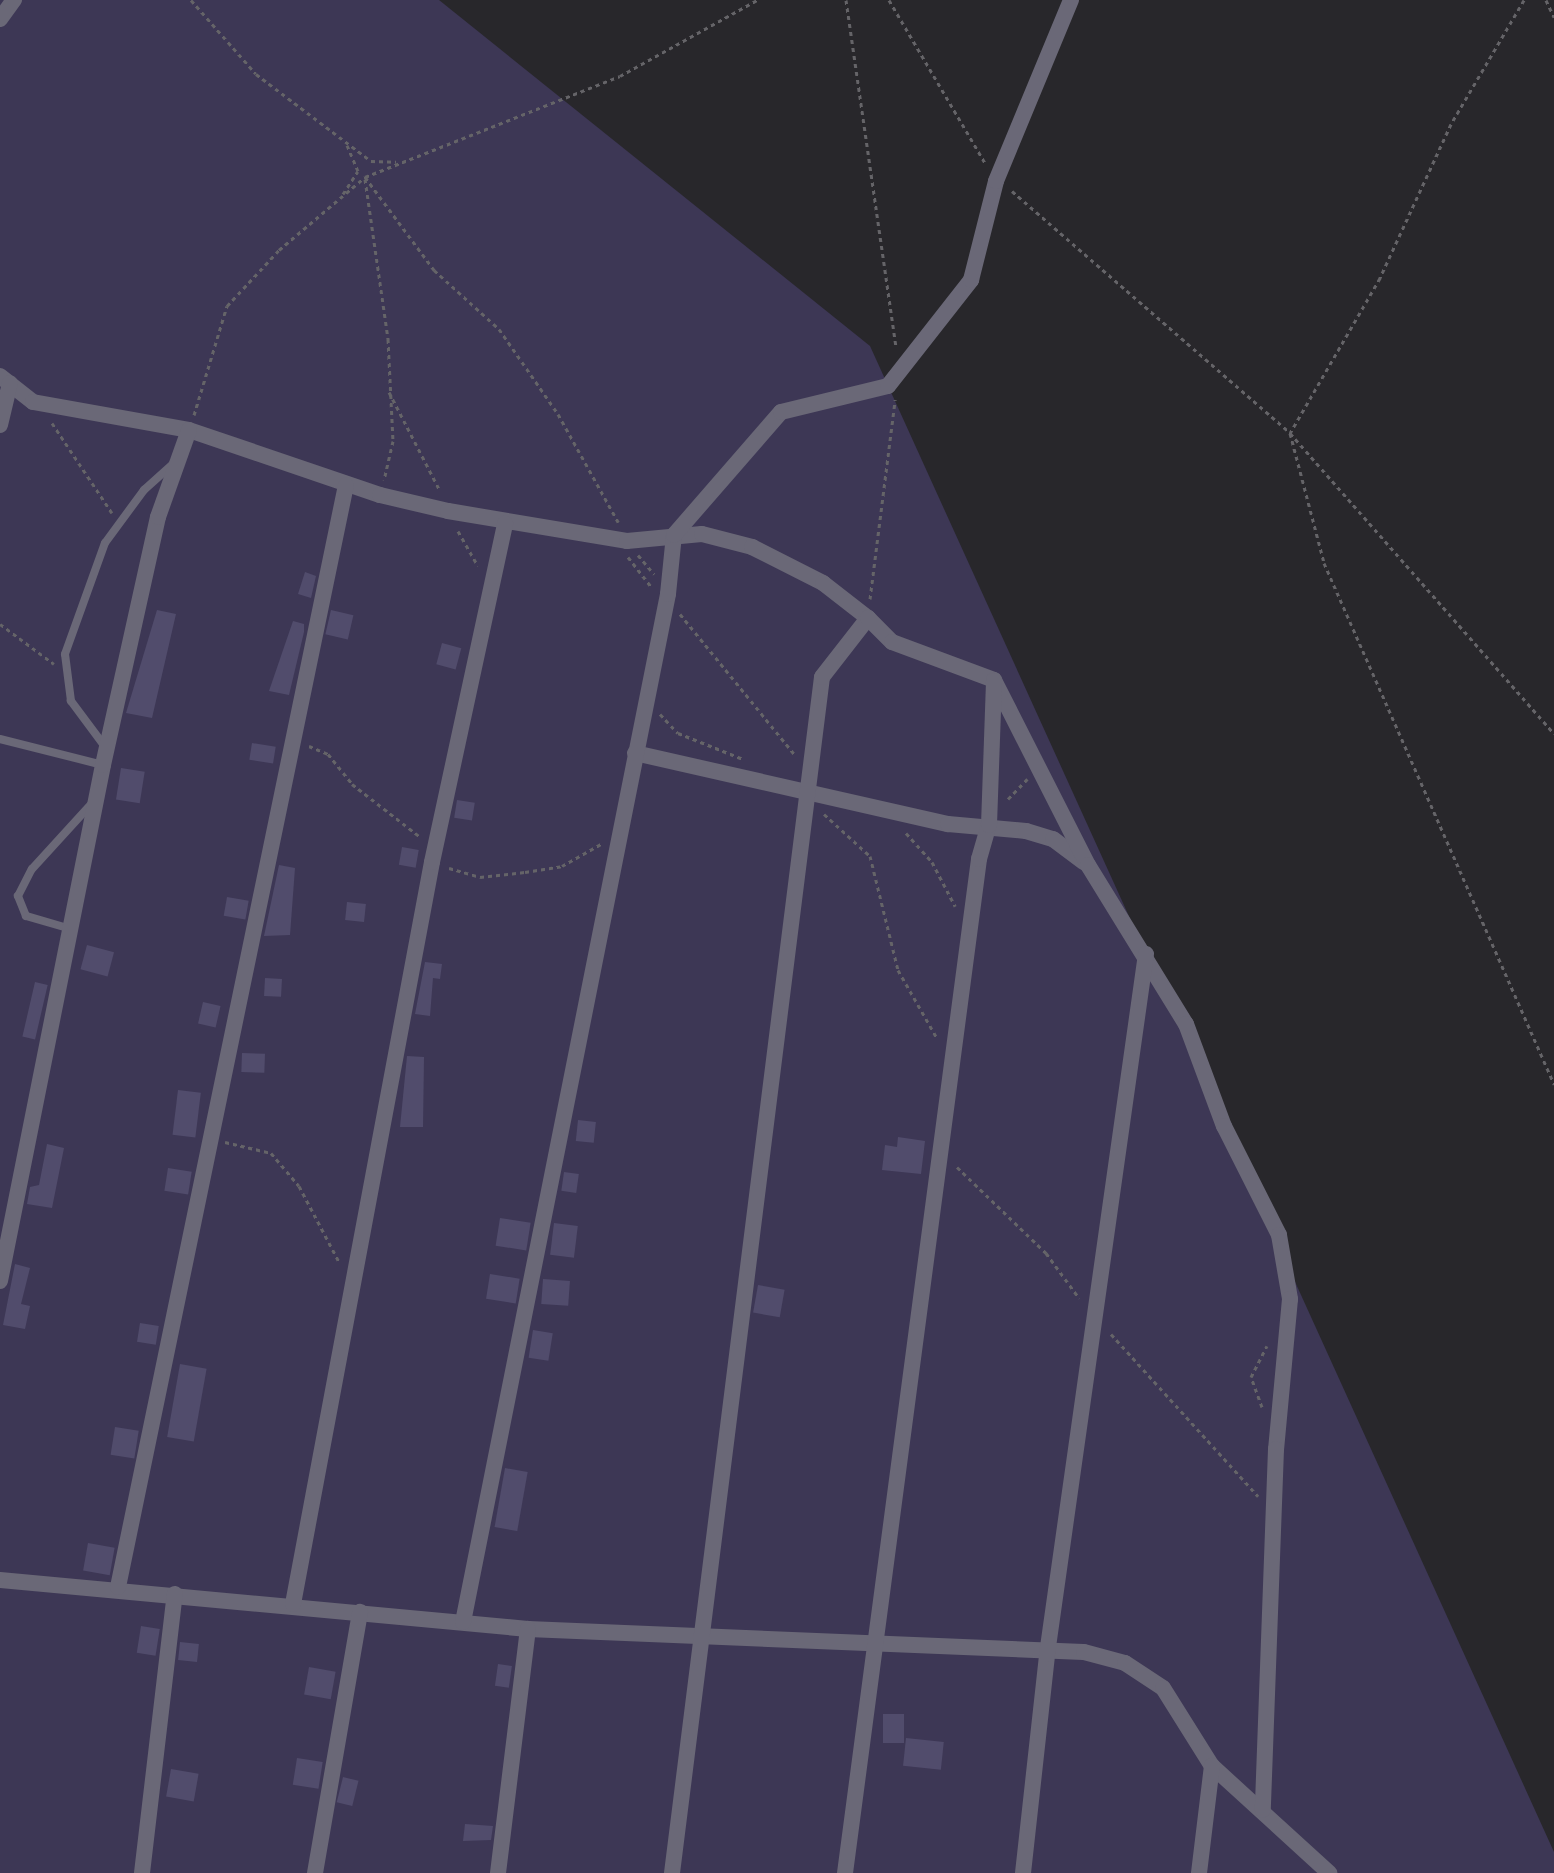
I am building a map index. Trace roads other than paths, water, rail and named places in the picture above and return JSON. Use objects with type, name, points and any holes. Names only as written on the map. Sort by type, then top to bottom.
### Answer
[{"type":"street","points":[[0,19],[14,0]]},
{"type":"street","points":[[463,1622],[668,594],[674,535],[781,412],[888,386],[971,280],[996,181],[1071,0]]},
{"type":"street","points":[[5,380],[33,402],[189,430],[346,485],[505,524],[627,541],[702,534],[752,547],[823,583],[868,618],[892,642],[994,680],[1040,765],[1088,865],[1146,954],[1186,1024],[1224,1126],[1279,1235],[1290,1299],[1276,1449],[1263,1810]]},
{"type":"street","points":[[0,425],[5,380]]},
{"type":"street","points":[[0,1281],[73,930],[104,757],[158,517],[189,430]]},
{"type":"street","points":[[118,1587],[346,485]]},
{"type":"street","points":[[293,1604],[434,853],[505,524]]},
{"type":"street","points":[[672,1873],[700,1636],[813,777],[822,677],[868,618]]},
{"type":"street","points":[[845,1873],[879,1643],[954,1055],[989,825],[994,680]]},
{"type":"street","points":[[635,753],[948,824],[989,825],[1053,839],[1088,865]]},
{"type":"street","points":[[1023,1873],[1047,1654],[1146,954]]},
{"type":"street","points":[[0,1580],[118,1587],[528,1629],[879,1643],[1047,1654],[1084,1652],[1125,1663],[1163,1688],[1212,1766],[1329,1873]]},
{"type":"street","points":[[142,1873],[175,1594]]},
{"type":"street","points":[[315,1873],[360,1612]]},
{"type":"street","points":[[498,1873],[528,1629]]},
{"type":"street","points":[[1199,1873],[1212,1766]]},
{"type":"lane","points":[[104,757],[71,701],[65,654],[96,564],[144,490],[178,460]]},
{"type":"lane","points":[[0,739],[104,757]]},
{"type":"lane","points":[[73,930],[26,916],[18,896],[32,869],[97,798]]}]
